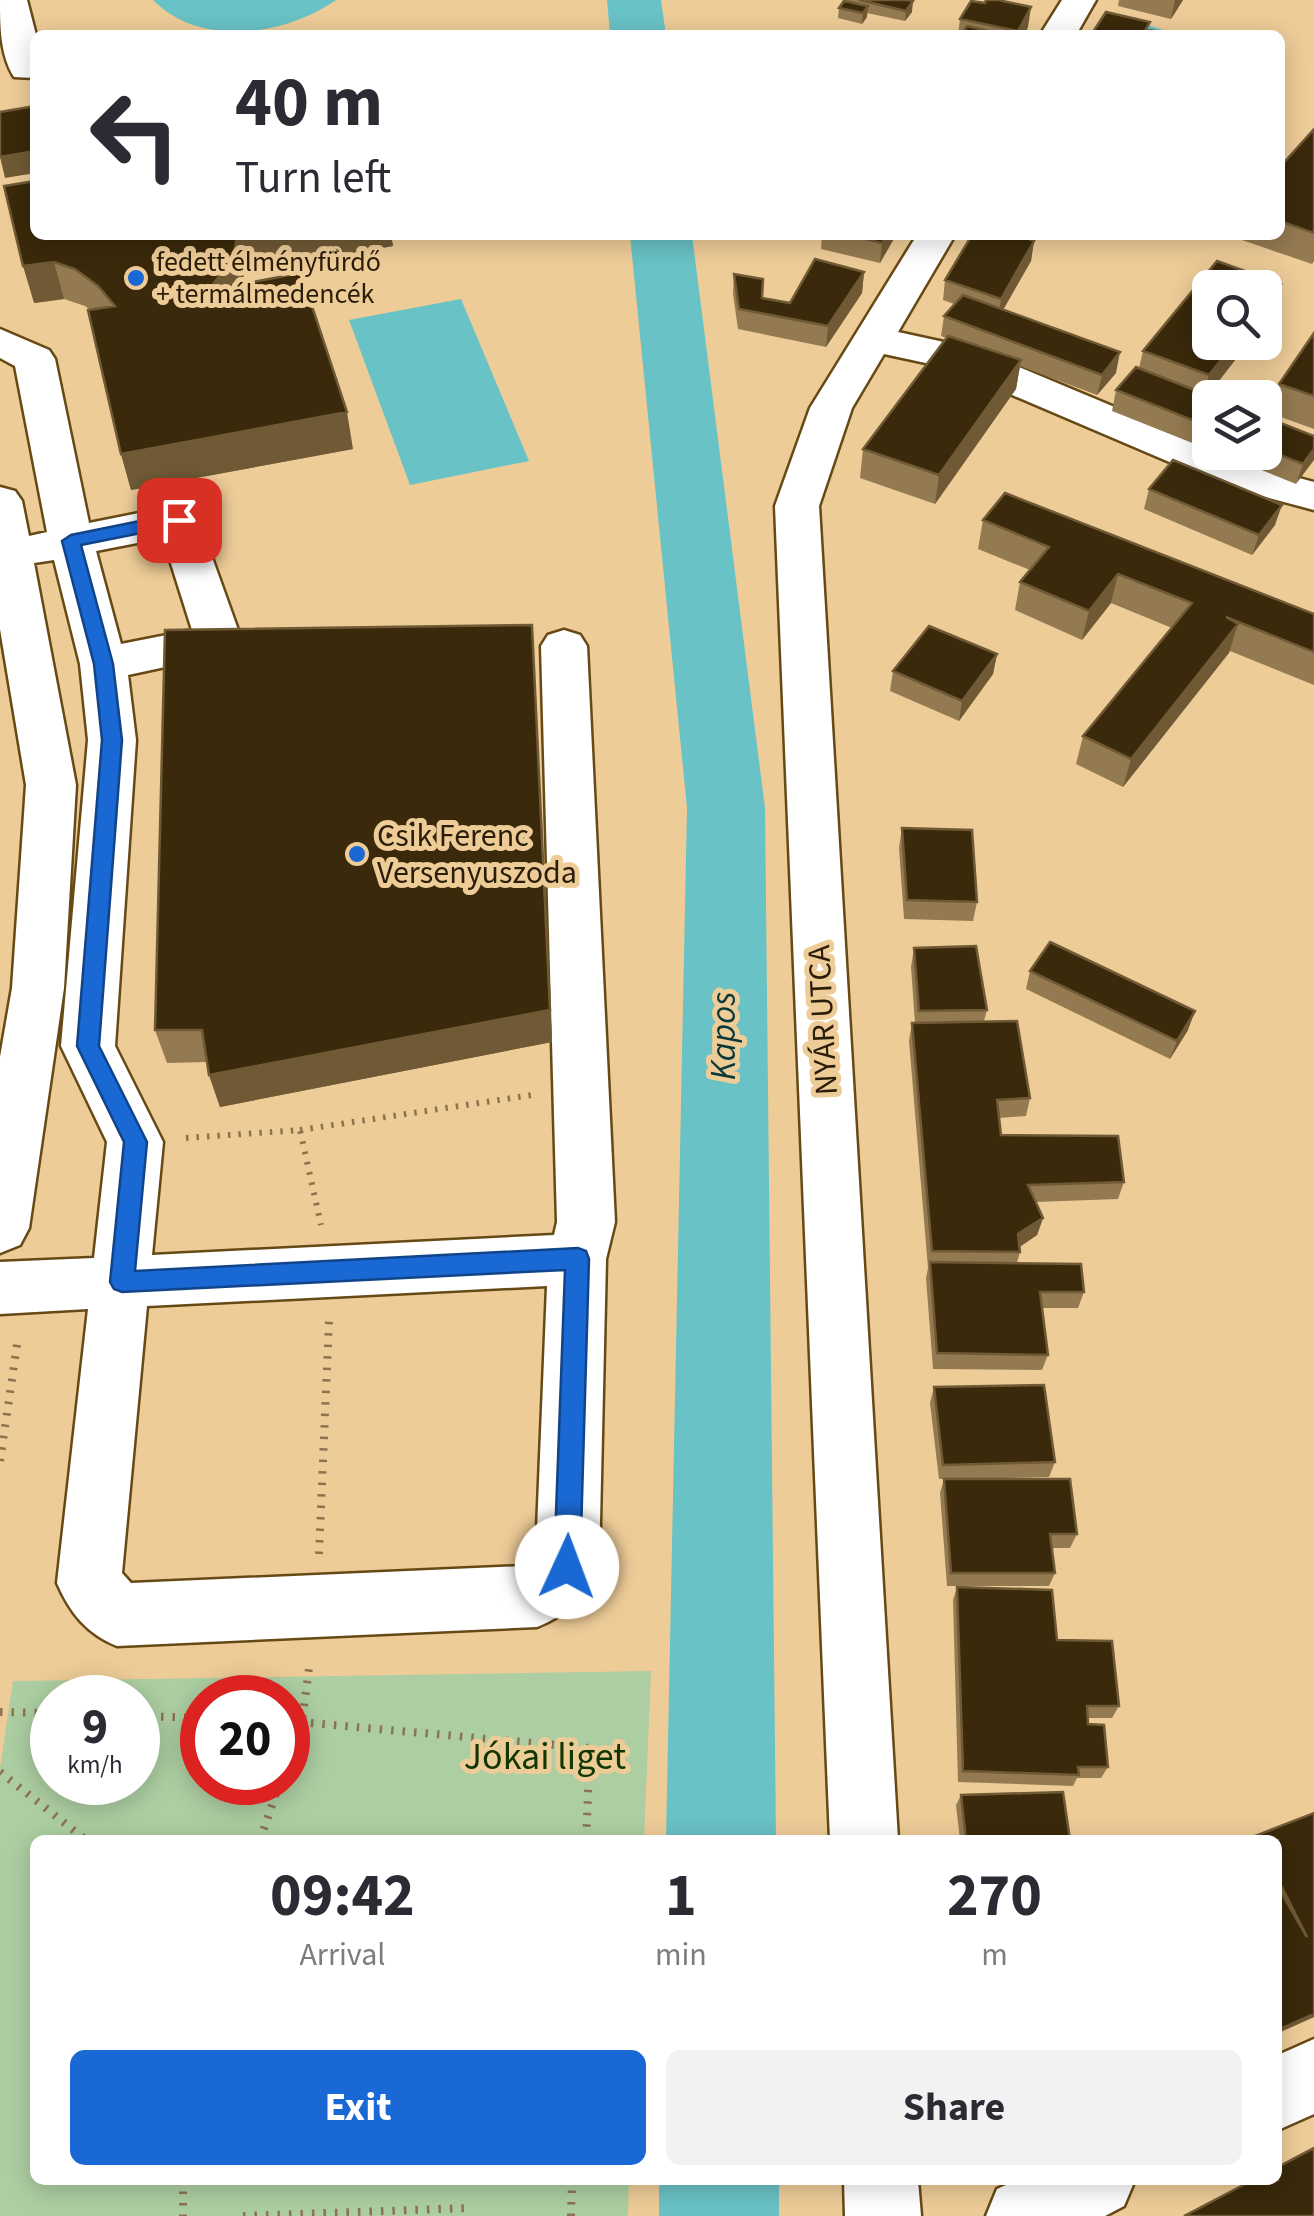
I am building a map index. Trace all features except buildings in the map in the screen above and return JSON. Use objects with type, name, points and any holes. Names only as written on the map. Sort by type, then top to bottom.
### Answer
[{"type":"street","points":[[1061,30],[1080,0]]},
{"type":"street","points":[[9,15],[27,69]]},
{"type":"street","name":"NYÁR UTCA","points":[[864,1835],[797,506],[830,408],[933,240]]},
{"type":"street","points":[[872,339],[961,358],[1228,472],[1314,496]]},
{"type":"street","points":[[0,342],[34,360],[71,541],[103,664],[112,740],[88,1046],[135,1142],[89,1584],[117,1616],[537,1596],[567,1567],[578,1259],[586,1222],[564,646]]},
{"type":"street","points":[[0,501],[51,785],[19,990],[0,1228]]},
{"type":"street","points":[[9,554],[179,520],[219,641],[103,664]]},
{"type":"street","points":[[0,1288],[578,1259]]},
{"type":"street","points":[[1282,2091],[1314,2075]]},
{"type":"street","points":[[881,2185],[882,2216]]},
{"type":"street","points":[[1024,2216],[1088,2185]]},
{"type":"path","points":[[300,1130],[581,1088]]},
{"type":"path","points":[[308,1675],[317,1606]]},
{"type":"path","points":[[0,1712],[30,1713]]},
{"type":"path","points":[[310,1722],[590,1748],[586,1835]]},
{"type":"path","points":[[0,1772],[80,1835]]},
{"type":"path","points":[[262,1835],[272,1805]]},
{"type":"path","points":[[182,2216],[183,2185]]},
{"type":"path","points":[[571,2216],[572,2185]]},
{"type":"path","points":[[243,2216],[470,2208]]},
{"type":"green space","name":"Jókai liget","points":[[651,1671],[644,1835],[30,1835],[30,2185],[629,2185],[628,2216],[0,2216],[0,1768],[13,1681],[30,1681],[30,1805],[160,1805],[160,1679],[180,1678],[180,1805],[310,1805],[310,1676]]},
{"type":"water","points":[[153,0],[336,0],[292,22],[256,30],[214,30],[172,15]]},
{"type":"water","points":[[461,299],[529,461],[410,485],[349,320]]},
{"type":"waterway","name":"Kapos","points":[[634,0],[637,30]]},
{"type":"waterway","points":[[1129,22],[1157,30]]},
{"type":"waterway","name":"Kapos","points":[[662,240],[726,808],[721,1835]]},
{"type":"waterway","name":"Kapos","points":[[719,2185],[719,2216]]},
{"type":"place","name":"fedett élményfürdő + termálmedencék","points":[[136,278]]},
{"type":"place","name":"Csik Ferenc Versenyuszoda","points":[[357,854]]},
{"type":"route","points":[[179,520],[71,541],[103,664],[112,740],[88,1046],[135,1142],[122,1282],[578,1259],[567,1567]]}]
